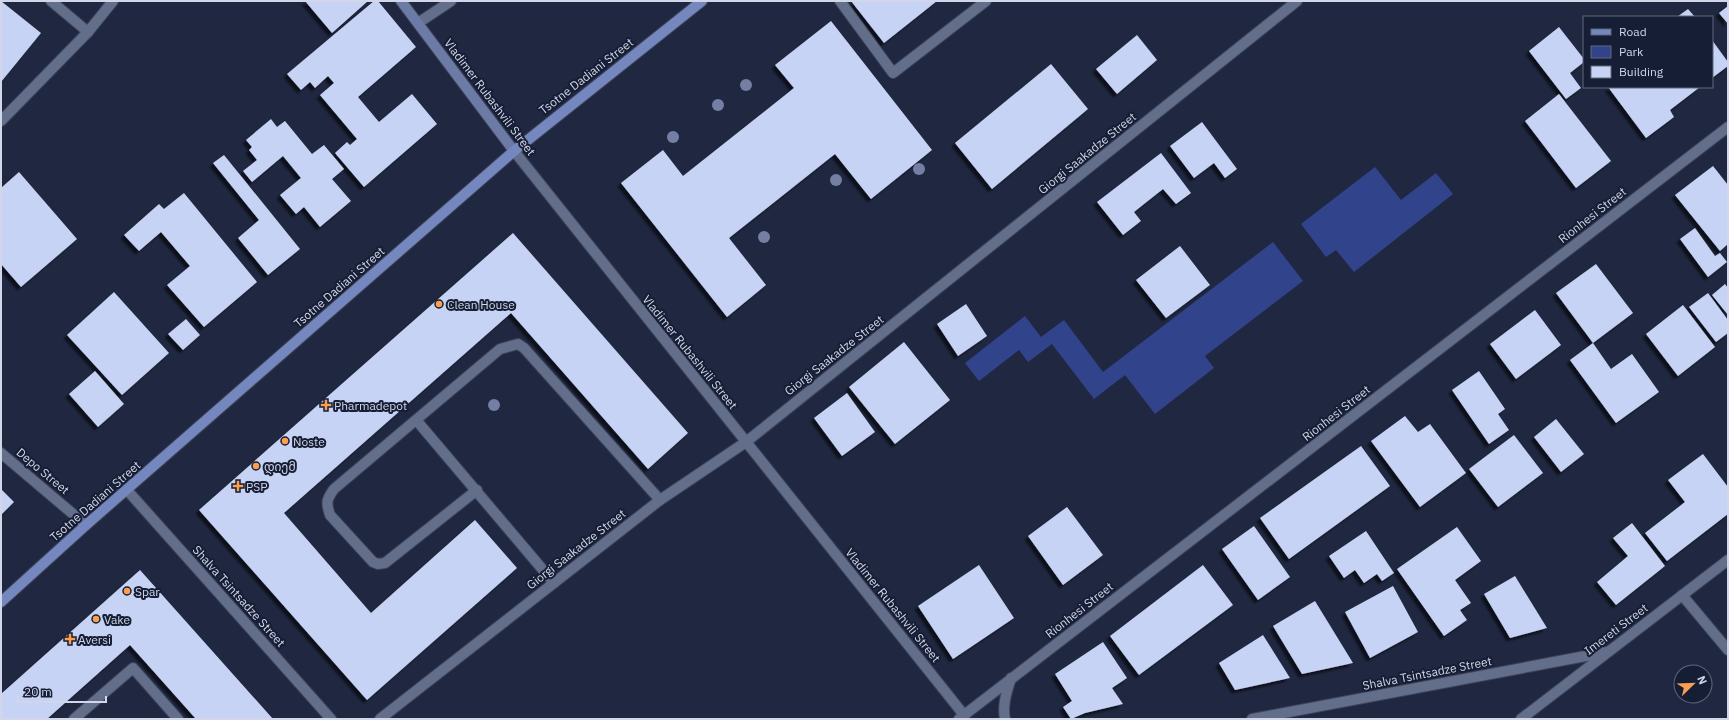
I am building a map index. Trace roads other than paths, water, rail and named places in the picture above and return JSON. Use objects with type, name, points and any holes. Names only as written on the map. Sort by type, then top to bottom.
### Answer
[{"type":"main road","name":"Tsotne Dadiani Street","points":[[1,602],[86,525],[514,151],[702,1]]},
{"type":"street","points":[[51,1],[88,32]]},
{"type":"street","points":[[1,121],[88,32],[113,1]]},
{"type":"street","name":"Vladimer Rubashvili Street","points":[[401,1],[514,151],[746,442],[962,717]]},
{"type":"street","points":[[418,23],[451,1]]},
{"type":"street","points":[[840,1],[893,73],[986,1]]},
{"type":"street","name":"Giorgi Saakadze Street","points":[[380,719],[660,500],[746,442],[1297,1]]},
{"type":"street","name":"Rionhesi Street","points":[[962,717],[1728,128]]},
{"type":"street","points":[[477,490],[385,563],[378,564],[373,562],[330,515],[327,506],[328,498],[334,489],[500,349],[518,344],[524,348],[660,500]]},
{"type":"street","points":[[416,421],[477,490],[554,583]]},
{"type":"street","name":"Depo Street","points":[[1,453],[86,525]]},
{"type":"street","name":"Shalva Tsintsadze Street","points":[[127,490],[331,719]]},
{"type":"street","name":"Imereti Street","points":[[1521,719],[1728,560]]},
{"type":"street","points":[[1682,595],[1728,650]]},
{"type":"street","name":"Shalva Tsintsadze Street","points":[[1252,719],[1607,652]]},
{"type":"street","points":[[74,719],[133,668],[178,719]]},
{"type":"street","points":[[1005,719],[1004,714],[1006,696],[1011,678]]},
{"type":"place","name":"Clean House","points":[[439,304]]},
{"type":"place","name":"Pharmadepot","points":[[326,405]]},
{"type":"place","name":"Noste","points":[[285,441]]},
{"type":"place","name":"დიემ","points":[[256,466]]},
{"type":"place","name":"PSP","points":[[238,486]]},
{"type":"place","name":"Spar","points":[[127,591]]},
{"type":"place","name":"Vake","points":[[96,619]]},
{"type":"place","name":"Aversi","points":[[70,639]]}]
